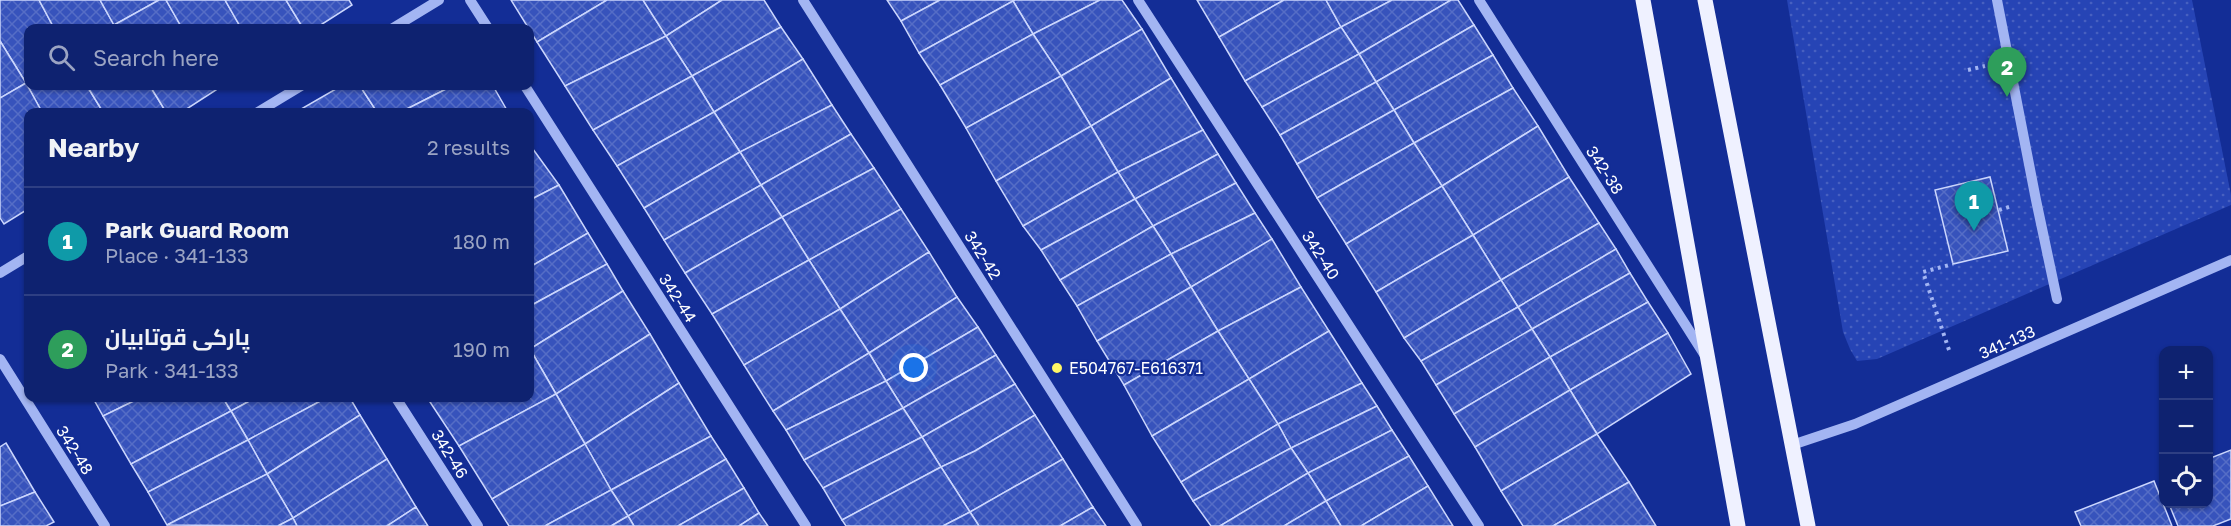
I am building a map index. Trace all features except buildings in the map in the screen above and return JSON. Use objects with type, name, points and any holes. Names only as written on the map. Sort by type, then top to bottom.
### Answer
[{"type":"main road","points":[[1643,0],[1738,526]]},
{"type":"main road","points":[[1705,0],[1808,526]]},
{"type":"street","points":[[400,24],[439,0]]},
{"type":"street","points":[[470,0],[485,24]]},
{"type":"street","name":"342-42","points":[[802,0],[1137,526]]},
{"type":"street","name":"342-40","points":[[1138,0],[1479,526]]},
{"type":"street","name":"342-38","points":[[1479,0],[1706,357]]},
{"type":"street","points":[[1997,0],[2057,299]]},
{"type":"street","points":[[265,108],[295,90]]},
{"type":"street","name":"342-44","points":[[528,90],[806,526]]},
{"type":"street","points":[[0,273],[24,258]]},
{"type":"street","name":"341-133","points":[[1792,445],[1855,424],[2231,260]]},
{"type":"street","name":"342-48","points":[[0,359],[24,397]]},
{"type":"street","name":"342-48","points":[[27,402],[105,526]]},
{"type":"street","name":"342-46","points":[[399,402],[478,526]]},
{"type":"path","points":[[1949,350],[1923,272],[1953,264]]},
{"type":"shaded area","points":[[1787,0],[2192,0],[2231,195],[2231,205],[1877,359],[1857,361],[1843,332]]},
{"type":"place","name":"پارکی قوتابیان","points":[[2007,97]]},
{"type":"place","name":"Park Guard Room","points":[[1974,231]]},
{"type":"place","name":"E504767-E616371","points":[[1057,368]]}]
